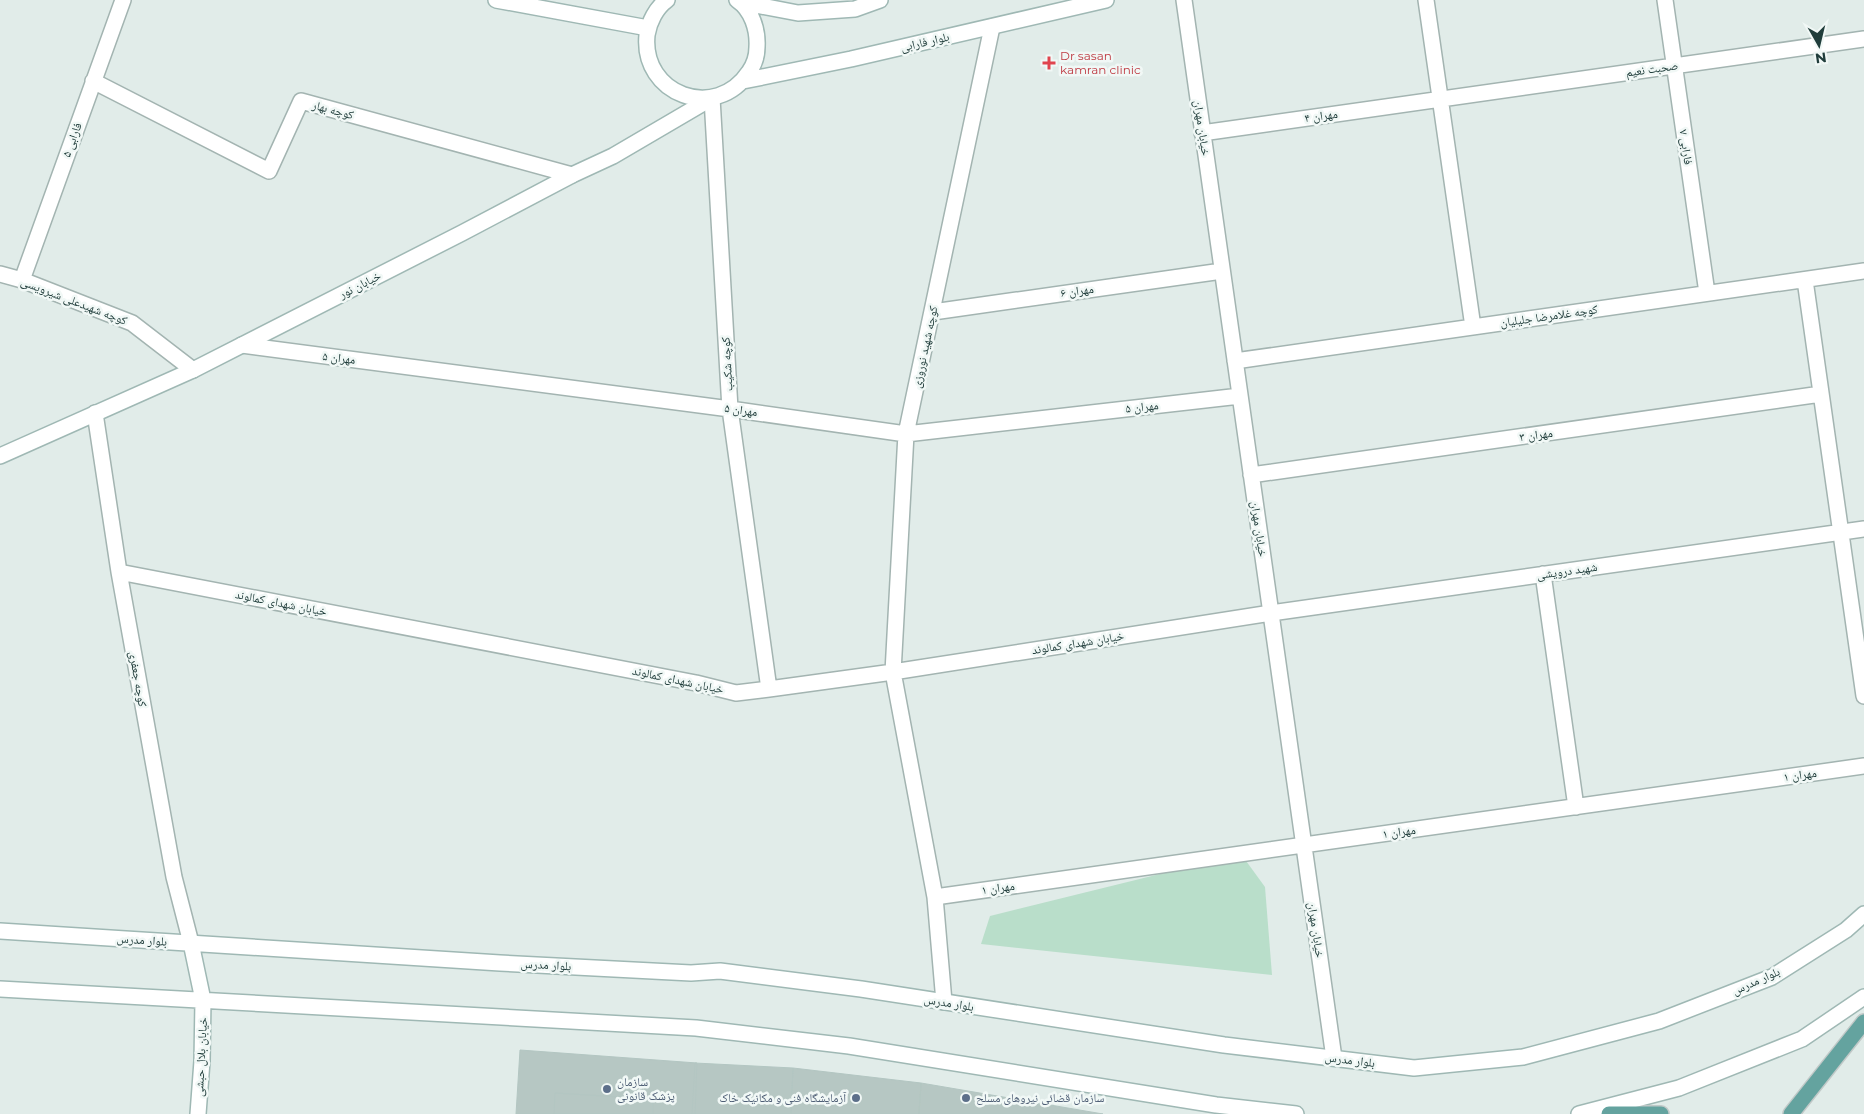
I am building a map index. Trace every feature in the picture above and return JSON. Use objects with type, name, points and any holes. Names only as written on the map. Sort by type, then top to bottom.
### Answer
[{"type":"main road","points":[[1791,1114],[1864,1022]]},
{"type":"main road","points":[[1609,1114],[1661,1114]]},
{"type":"street","name":"فارابی ۵","points":[[22,280],[123,0]]},
{"type":"street","points":[[496,0],[648,28]]},
{"type":"street","points":[[667,0],[654,14],[648,28],[646,46],[650,65],[660,81],[676,92],[693,98],[712,98]]},
{"type":"street","points":[[740,1],[798,13],[855,10],[880,0]]},
{"type":"street","name":"بلوار فارابی","points":[[743,81],[851,60],[1106,0]]},
{"type":"street","name":"خیابان مهران","points":[[1184,0],[1334,1058]]},
{"type":"street","points":[[1426,0],[1473,327]]},
{"type":"street","name":"فارابی ۷","points":[[1665,0],[1707,293]]},
{"type":"street","points":[[740,1],[751,16],[757,32],[758,50],[753,66],[743,81]]},
{"type":"street","name":"کوچه شهید نوروزی","points":[[944,1002],[935,898],[893,672],[906,434],[992,27]]},
{"type":"street","name":"صحبت نعیم","points":[[1440,99],[1864,39]]},
{"type":"street","name":"کوچه بهار","points":[[93,81],[269,171],[300,101],[572,175]]},
{"type":"street","name":"خیابان نور","points":[[0,456],[194,370],[572,175],[613,156],[712,98],[729,92],[743,81]]},
{"type":"street","name":"کوچه شکیب","points":[[712,98],[730,409],[769,689]]},
{"type":"street","name":"مهران ۴","points":[[1202,133],[1440,99]]},
{"type":"street","name":"مهران ۶","points":[[933,312],[1222,271]]},
{"type":"street","name":"کوچه غلامرضا جلیلیان","points":[[1235,361],[1864,271]]},
{"type":"street","name":"کوچه شهیدعلی شیرویسی","points":[[0,274],[22,280],[132,324],[194,370]]},
{"type":"street","points":[[1804,280],[1864,696]]},
{"type":"street","name":"مهران ۵","points":[[242,345],[906,434],[1240,396]]},
{"type":"street","name":"مهران ۳","points":[[1251,475],[1821,394]]},
{"type":"street","name":"کوچه جعفری","points":[[95,413],[119,572],[174,877],[203,1000]]},
{"type":"street","name":"شهید درویشی","points":[[1271,613],[1864,529]]},
{"type":"street","name":"خیابان شهدای کمالوند","points":[[119,572],[696,683],[736,693],[893,672],[1271,613]]},
{"type":"street","points":[[1542,574],[1576,807]]},
{"type":"street","name":"مهران ۱","points":[[935,898],[1864,766]]},
{"type":"street","name":"بلوار مدرس","points":[[0,931],[538,965],[691,973],[720,971],[861,989],[1215,1044],[1414,1068],[1523,1057],[1650,1023],[1772,976],[1846,930],[1864,914]]},
{"type":"street","points":[[0,990],[696,1028],[849,1046],[1216,1105],[1296,1114]]},
{"type":"street","points":[[1579,1114],[1679,1088],[1802,1039],[1864,996]]},
{"type":"street","name":"خیابان بلال حبشی","points":[[198,1114],[202,1061],[203,1000]]},
{"type":"green space","points":[[1241,854],[1265,887],[1272,975],[981,944],[990,916]]},
{"type":"building","name":"سازمان پزشک قانونی","points":[[520,1050],[697,1063],[695,1114],[516,1114]]},
{"type":"building","points":[[695,1063],[793,1068],[791,1114],[692,1114]]},
{"type":"building","name":"آزمایشگاه فنی و مکانیک خاک","points":[[793,1068],[921,1083],[919,1114],[791,1114]]},
{"type":"building","name":"سازمان قضائی نیروهای مسلح","points":[[921,1083],[1103,1114],[919,1114]]},
{"type":"building","points":[[555,1093],[653,1099],[653,1114],[554,1114]]},
{"type":"place","name":"Dr sasan kamran clinic","points":[[1049,63]]},
{"type":"place","name":"سازمان پزشک قانونی","points":[[607,1089]]},
{"type":"place","name":"آزمایشگاه فنی و مکانیک خاک","points":[[856,1098]]},
{"type":"place","name":"سازمان قضائی نیروهای مسلح","points":[[966,1098]]}]
